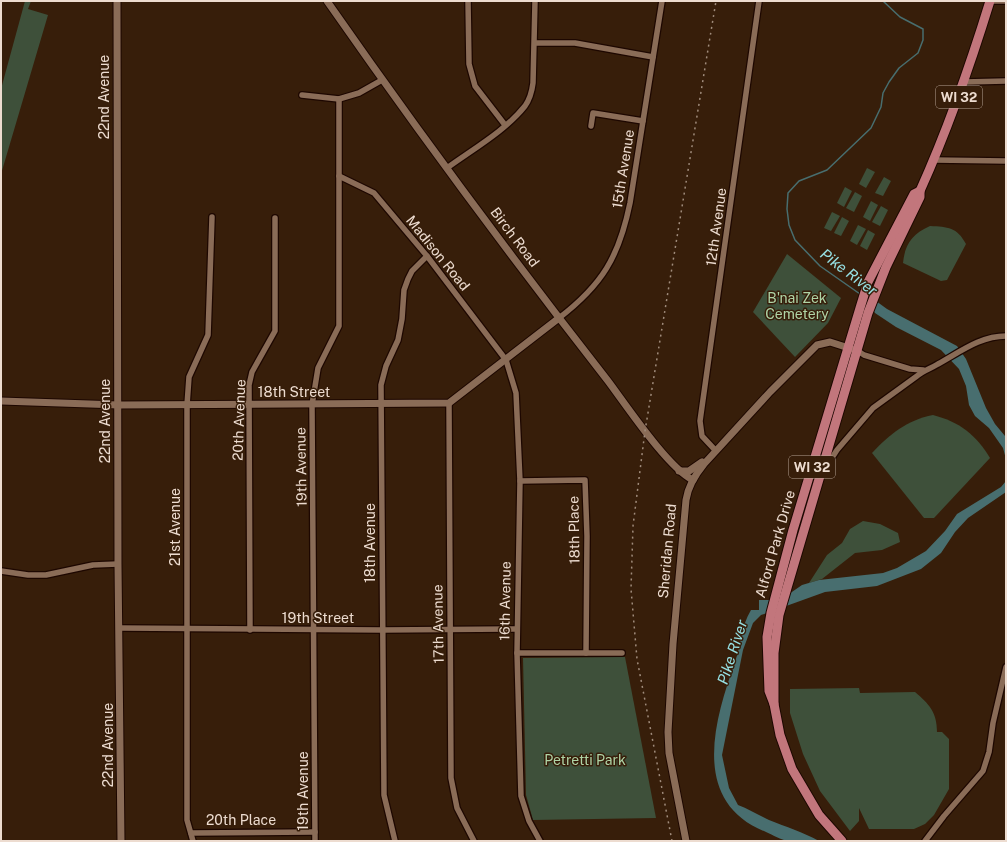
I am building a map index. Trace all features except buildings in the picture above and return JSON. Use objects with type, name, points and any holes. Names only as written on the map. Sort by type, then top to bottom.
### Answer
[{"type":"main road","name":"WI 32","points":[[858,351],[868,313],[877,289],[920,197],[920,191],[934,160],[964,82],[990,1]]},
{"type":"main road","name":"WI 32","points":[[847,347],[868,282],[914,194],[920,191]]},
{"type":"main road","name":"Alford Park Drive","points":[[842,841],[819,815],[792,769],[780,735],[774,704],[769,691],[767,671],[767,637],[769,619],[777,587],[847,347]]},
{"type":"main road","name":"Alford Park Drive","points":[[774,704],[774,653],[779,615],[818,479],[858,351]]},
{"type":"street","name":"22nd Avenue","points":[[117,1],[119,405],[118,564],[120,628],[121,841]]},
{"type":"street","name":"Birch Road","points":[[327,1],[382,80],[447,168],[645,431],[678,471],[692,480]]},
{"type":"street","points":[[468,1],[469,64],[475,86],[506,125]]},
{"type":"street","points":[[447,168],[506,125],[525,105],[531,95],[535,43],[534,1]]},
{"type":"street","name":"15th Avenue","points":[[559,318],[592,290],[616,251],[626,222],[662,1]]},
{"type":"street","name":"12th Avenue","points":[[716,451],[702,436],[700,421],[759,1]]},
{"type":"street","points":[[990,1],[1006,1]]},
{"type":"street","points":[[535,43],[575,43],[653,57]]},
{"type":"street","points":[[302,95],[339,98],[359,93],[382,80]]},
{"type":"street","points":[[964,82],[1006,82]]},
{"type":"street","name":"19th Avenue","points":[[315,841],[312,404],[318,368],[339,326],[339,98]]},
{"type":"street","points":[[591,126],[593,113],[643,121]]},
{"type":"street","points":[[934,160],[1006,161]]},
{"type":"street","name":"Madison Road","points":[[339,176],[374,193],[427,256],[506,360]]},
{"type":"street","name":"21st Avenue","points":[[193,841],[187,820],[187,405],[189,377],[208,335],[212,217]]},
{"type":"street","name":"20th Avenue","points":[[250,630],[249,385],[252,372],[275,331],[275,218]]},
{"type":"street","name":"18th Avenue","points":[[395,841],[384,795],[381,385],[386,366],[398,340],[402,319],[404,290],[412,271],[427,256]]},
{"type":"street","points":[[449,403],[559,318]]},
{"type":"street","points":[[818,479],[837,450],[873,408],[923,370],[944,361],[985,339],[1006,336]]},
{"type":"street","name":"Sheridan Road","points":[[686,841],[671,764],[668,732],[673,644],[687,494],[692,480],[708,460],[770,392],[817,345],[830,342],[858,351]]},
{"type":"street","points":[[858,351],[864,355],[910,369],[923,370]]},
{"type":"street","name":"16th Avenue","points":[[506,360],[516,394],[520,481],[517,653],[521,796],[529,821],[540,841]]},
{"type":"street","name":"18th Street","points":[[1,401],[119,405],[449,403]]},
{"type":"street","name":"17th Avenue","points":[[449,403],[452,778],[457,808],[474,841]]},
{"type":"street","points":[[678,471],[689,471],[708,460]]},
{"type":"street","name":"18th Place","points":[[520,481],[585,480],[586,653]]},
{"type":"street","points":[[1,571],[28,575],[46,574],[93,565],[118,564]]},
{"type":"street","name":"19th Street","points":[[120,628],[187,630],[517,629]]},
{"type":"street","points":[[517,653],[622,653]]},
{"type":"street","points":[[924,841],[983,770],[989,752],[993,723],[1006,667]]},
{"type":"street","name":"20th Place","points":[[191,833],[315,832]]},
{"type":"green space","points":[[25,1],[31,1],[28,9],[48,15],[1,174],[1,89]]},
{"type":"green space","points":[[867,168],[875,172],[866,188],[859,184]]},
{"type":"green space","points":[[884,177],[891,181],[883,196],[875,193]]},
{"type":"green space","points":[[845,187],[852,191],[844,207],[837,203]]},
{"type":"green space","points":[[855,192],[862,196],[854,212],[846,208]]},
{"type":"green space","points":[[871,201],[878,205],[870,221],[863,217]]},
{"type":"green space","points":[[881,206],[888,210],[880,226],[872,222]]},
{"type":"green space","points":[[832,212],[840,216],[831,231],[824,228]]},
{"type":"green space","points":[[842,217],[849,221],[841,236],[834,233]]},
{"type":"green space","points":[[858,225],[866,229],[857,245],[850,241]]},
{"type":"green space","points":[[930,226],[947,228],[955,231],[963,238],[966,244],[947,280],[941,281],[903,263],[910,240],[918,232]]},
{"type":"green space","points":[[868,230],[875,234],[867,250],[860,246]]},
{"type":"green space","name":"B'nai Zek Cemetery","points":[[787,254],[841,298],[828,323],[795,357],[753,312]]},
{"type":"green space","points":[[933,415],[951,421],[966,430],[985,450],[990,458],[934,518],[924,518],[872,453],[892,434],[907,424]]},
{"type":"green space","points":[[863,521],[880,524],[898,533],[900,542],[882,550],[855,553],[822,579],[809,583],[827,555],[842,543],[850,529]]},
{"type":"green space","name":"Petretti Park","points":[[625,657],[656,818],[533,820],[526,795],[523,658]]},
{"type":"green space","points":[[859,688],[860,693],[915,692],[924,700],[934,714],[937,732],[942,732],[949,739],[949,789],[934,815],[925,824],[914,829],[869,829],[859,808],[859,821],[850,831],[820,791],[803,754],[790,713],[790,689]]},
{"type":"water","points":[[876,301],[887,309],[957,346],[966,359],[986,408],[995,424],[1005,436],[1006,459],[1003,448],[989,428],[975,416],[969,405],[966,386],[959,369],[941,350],[896,327],[875,313],[873,310]]},
{"type":"water","points":[[1006,481],[1006,492],[968,518],[955,532],[941,553],[921,569],[877,586],[825,592],[761,615],[753,623],[743,650],[722,755],[729,788],[738,805],[819,841],[780,839],[742,819],[726,801],[717,781],[714,758],[720,709],[737,656],[745,622],[751,610],[759,610],[759,600],[769,600],[789,594],[802,585],[819,580],[883,573],[897,568],[926,551],[945,531],[957,514],[1001,487]]},
{"type":"waterway","name":"Pike River","points":[[860,294],[820,266],[795,240],[789,225],[787,209],[788,193],[799,181],[827,170],[871,128],[881,107],[883,93],[889,82],[899,68],[918,53],[923,40],[923,29],[900,17],[883,1]]},
{"type":"railway","points":[[672,841],[637,659],[631,589],[633,526],[645,431],[716,1]]}]
